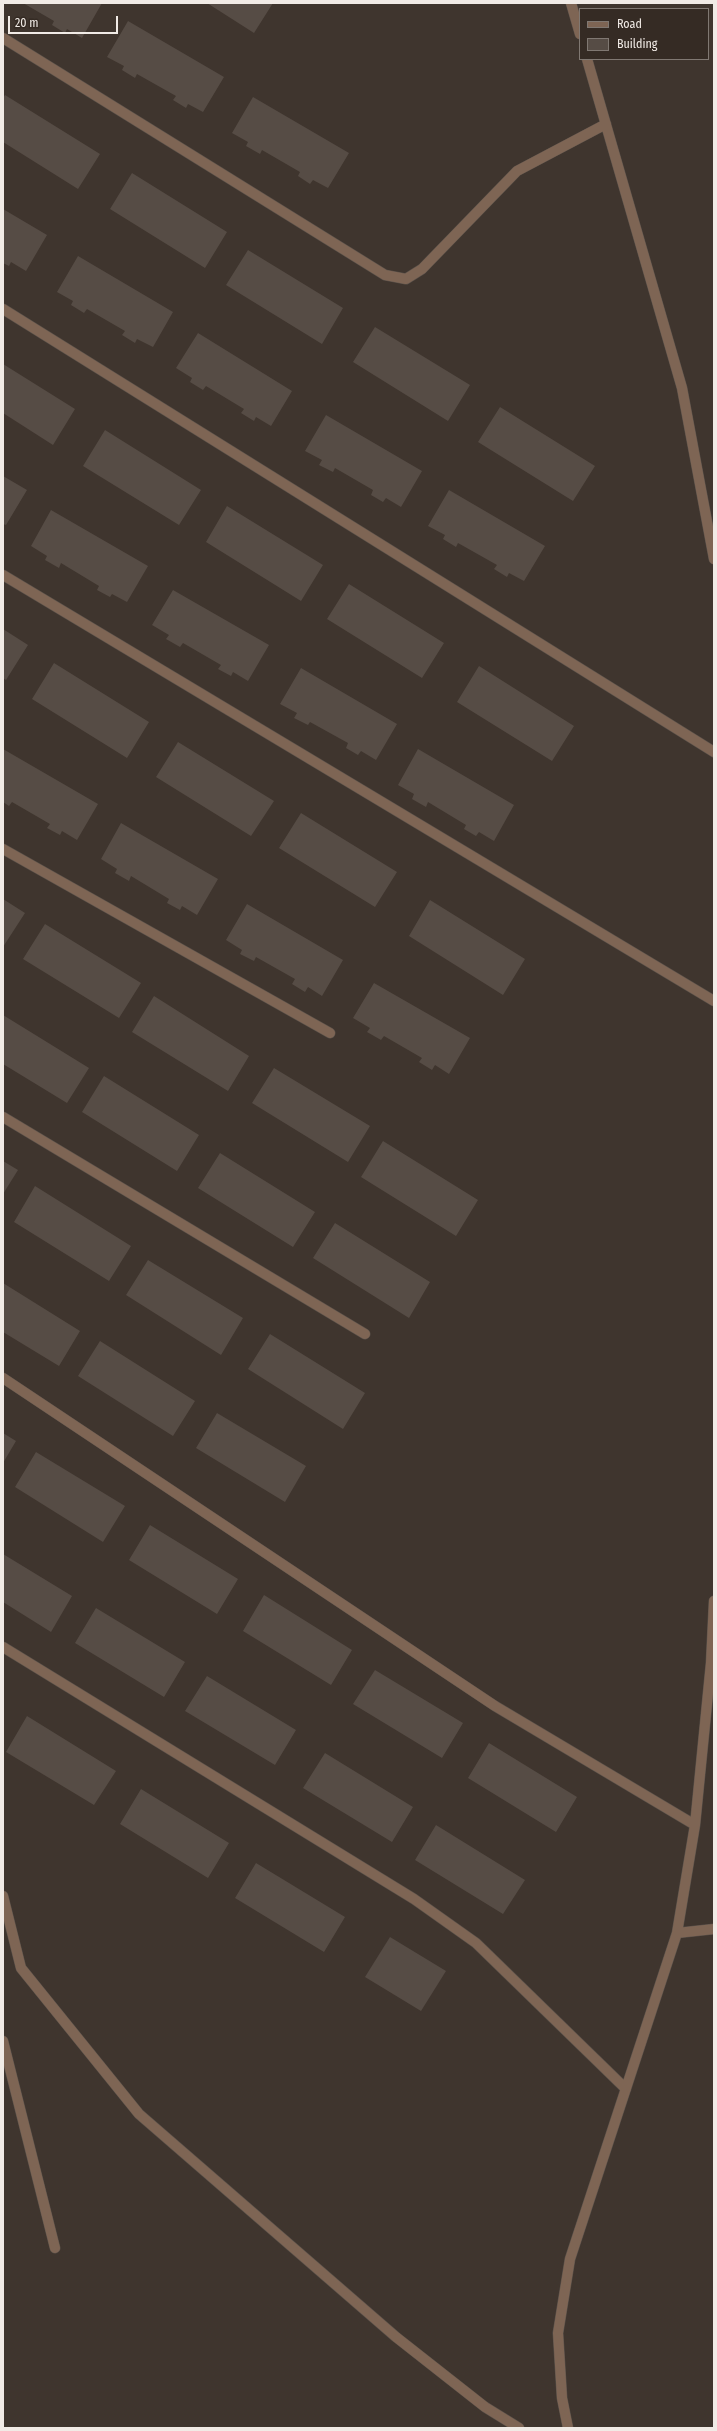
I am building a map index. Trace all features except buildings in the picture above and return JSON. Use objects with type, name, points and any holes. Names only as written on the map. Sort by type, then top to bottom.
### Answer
[{"type":"street","points":[[571,3],[579,31]]},
{"type":"street","points":[[3,38],[385,275],[406,279],[422,269],[517,171],[606,124]]},
{"type":"street","points":[[587,60],[682,388],[714,559]]},
{"type":"street","points":[[3,309],[714,752]]},
{"type":"street","points":[[3,575],[714,1001]]},
{"type":"street","points":[[3,849],[330,1033]]},
{"type":"street","points":[[3,1117],[365,1334]]},
{"type":"street","points":[[3,1378],[495,1706],[695,1826]]},
{"type":"street","points":[[568,2428],[562,2398],[558,2334],[570,2258],[677,1933],[695,1826],[711,1663],[714,1601]]},
{"type":"street","points":[[3,1647],[414,1899],[476,1943],[626,2089]]},
{"type":"street","points":[[3,1896],[21,1968],[139,2114],[396,2336],[485,2407],[519,2428]]},
{"type":"street","points":[[677,1933],[714,1929]]},
{"type":"street","points":[[3,2041],[55,2248]]}]
